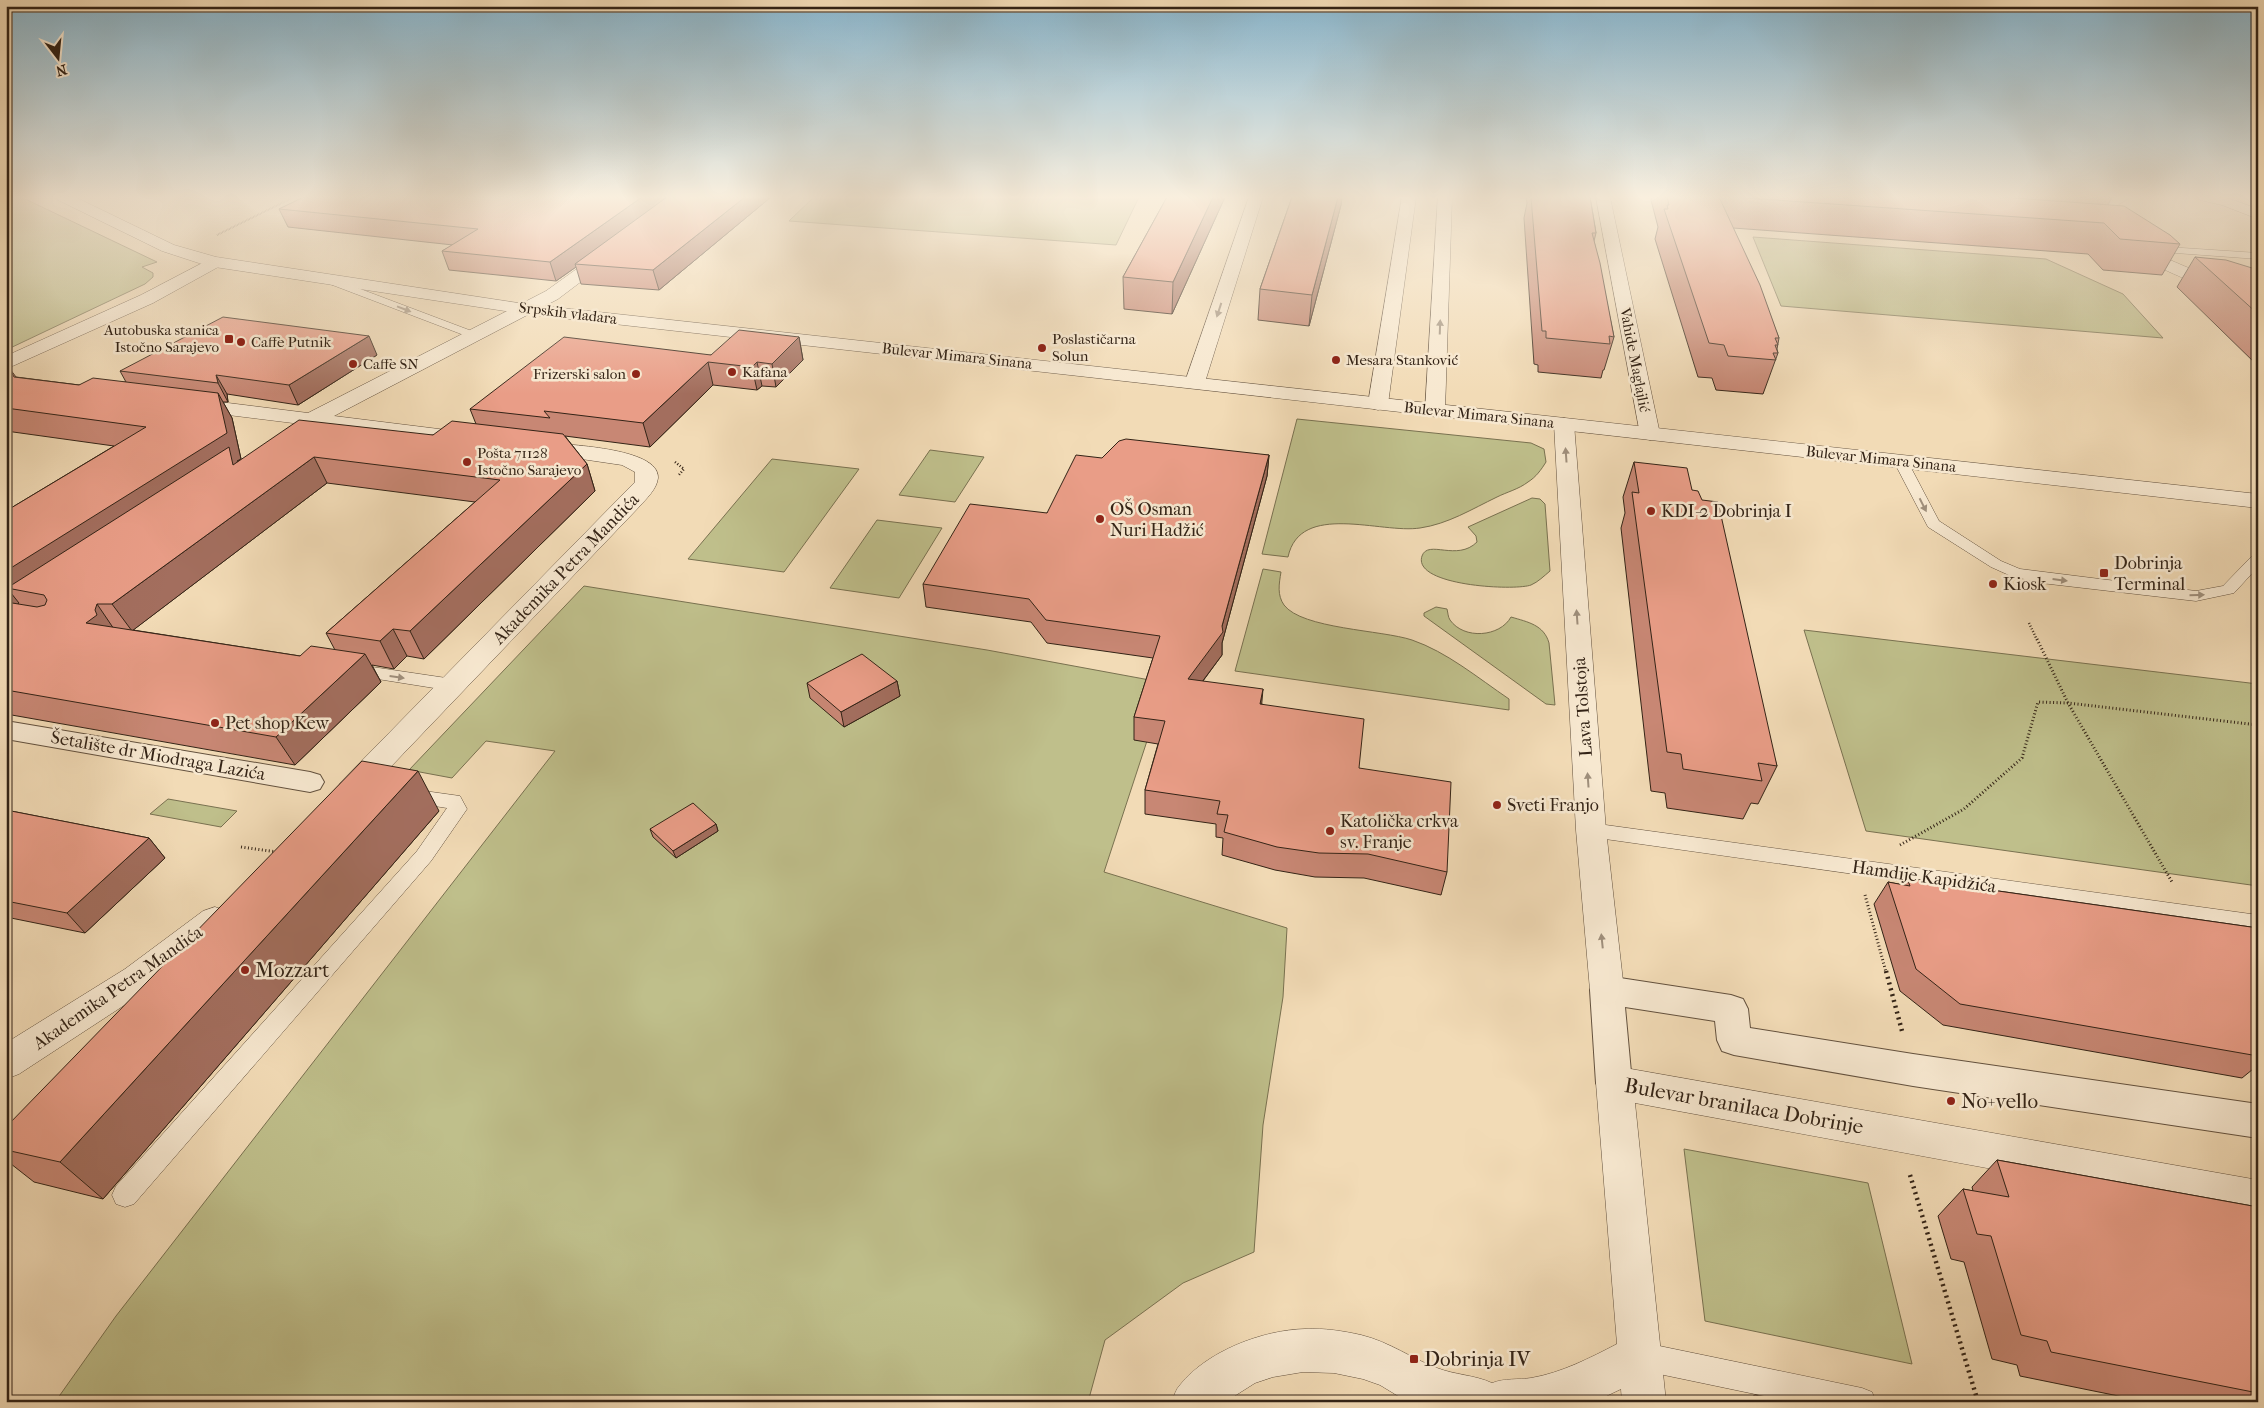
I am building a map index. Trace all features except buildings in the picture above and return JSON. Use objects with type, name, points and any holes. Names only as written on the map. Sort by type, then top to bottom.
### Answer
[{"type":"street","points":[[6,363],[147,300],[213,263]]},
{"type":"street","name":"Srpskih vladara","points":[[219,263],[526,308],[699,329]]},
{"type":"street","points":[[303,424],[552,295],[595,263]]},
{"type":"street","points":[[1195,382],[1234,263]]},
{"type":"street","points":[[1378,404],[1399,263]]},
{"type":"street","points":[[1435,411],[1442,263]]},
{"type":"street","name":"Vahide Maglajlić","points":[[1615,263],[1650,434]]},
{"type":"street","points":[[2171,263],[2233,291],[2258,298]]},
{"type":"street","name":"Bulevar Mimara Sinana","points":[[699,329],[1195,382],[1435,411],[2258,501]]},
{"type":"street","points":[[164,401],[303,424],[487,441]]},
{"type":"street","name":"Lava Tolstoja","points":[[1564,424],[1591,830],[1607,990]]},
{"type":"street","name":"Akademika Petra Mandića","points":[[363,795],[454,685],[631,502],[646,486],[648,480],[645,468],[627,459],[526,446]]},
{"type":"street","name":"Šetalište dr Miodraga Lazića","points":[[6,730],[310,782]]},
{"type":"street","name":"Akademika Petra Mandića","points":[[6,1063],[137,978],[238,900]]},
{"type":"street","points":[[1607,990],[1731,1009],[1734,1040],[1913,1070],[2258,1121]]},
{"type":"street","name":"Bulevar branilaca Dobrinje","points":[[1607,990],[1614,1083],[2258,1199]]},
{"type":"street","points":[[1614,1083],[1644,1402]]},
{"type":"street","points":[[1194,1402],[1216,1381],[1259,1358],[1307,1349],[1356,1354],[1394,1367],[1438,1395],[1484,1402]]},
{"type":"street","points":[[1500,1402],[1531,1400],[1584,1392],[1640,1356]]},
{"type":"lane","points":[[326,279],[473,335]]},
{"type":"lane","points":[[1901,462],[1933,524],[1996,564],[2016,573],[2041,578],[2196,596],[2228,590],[2258,558]]},
{"type":"lane","points":[[339,668],[454,685]]},
{"type":"lane","points":[[125,1195],[424,856],[457,809],[453,801],[363,795]]},
{"type":"lane","name":"Hamdije Kapidžića","points":[[1591,830],[2258,923]]},
{"type":"lane","points":[[1640,1356],[1862,1402]]},
{"type":"path","points":[[2029,623],[2068,703],[2190,913]]},
{"type":"path","points":[[1913,1070],[1858,868],[1964,809],[2022,758],[2038,702],[2068,703],[2258,725]]},
{"type":"path","points":[[241,847],[279,852]]},
{"type":"path","points":[[1898,1134],[1978,1402]]},
{"type":"green space","points":[[6,263],[155,263],[142,267],[153,273],[153,277],[145,284],[6,350]]},
{"type":"green space","points":[[1763,263],[2054,263],[2123,294],[2163,338],[1781,306]]},
{"type":"green space","points":[[1297,419],[1531,443],[1544,449],[1546,462],[1536,476],[1517,489],[1460,516],[1440,523],[1420,528],[1404,529],[1364,525],[1325,525],[1308,530],[1296,540],[1288,557],[1262,554]]},
{"type":"green space","points":[[930,450],[984,457],[955,502],[899,495]]},
{"type":"green space","points":[[772,459],[859,469],[784,572],[688,559]]},
{"type":"green space","points":[[1532,498],[1540,499],[1545,504],[1550,571],[1536,582],[1521,587],[1467,584],[1448,580],[1433,574],[1423,566],[1422,556],[1425,551],[1437,549],[1452,551],[1469,548],[1477,542],[1476,536],[1468,527]]},
{"type":"green space","points":[[877,520],[942,528],[899,598],[830,588]]},
{"type":"green space","points":[[1263,569],[1281,572],[1280,597],[1284,605],[1293,613],[1324,624],[1399,637],[1425,645],[1462,666],[1509,699],[1509,710],[1235,671]]},
{"type":"green space","points":[[584,586],[987,650],[1166,683],[1104,872],[1287,928],[1283,997],[1263,1125],[1254,1252],[1183,1283],[1105,1340],[1088,1402],[55,1402],[116,1316],[555,751],[486,741],[452,778],[409,770]]},
{"type":"green space","points":[[1436,607],[1447,609],[1449,619],[1456,626],[1464,631],[1473,633],[1482,634],[1499,629],[1511,617],[1539,628],[1547,637],[1549,643],[1555,705],[1546,704],[1424,616],[1424,613]]},
{"type":"green space","points":[[1804,630],[2258,684],[2258,886],[1866,831]]},
{"type":"green space","points":[[168,799],[237,811],[221,827],[150,814]]},
{"type":"green space","points":[[1684,1149],[1868,1183],[1912,1364],[1705,1321]]},
{"type":"place","name":"Autobuska stanica Istočno Sarajevo","points":[[229,339]]},
{"type":"place","name":"Caffe Putnik","points":[[241,342]]},
{"type":"place","name":"Poslastičarna Solun","points":[[1042,348]]},
{"type":"place","name":"Mesara Stanković","points":[[1336,360]]},
{"type":"place","name":"Caffe SN","points":[[353,364]]},
{"type":"place","name":"Kafana","points":[[732,372]]},
{"type":"place","name":"Frizerski salon","points":[[636,374]]},
{"type":"place","name":"Pošta 71128 Istočno Sarajevo","points":[[467,462]]},
{"type":"place","name":"KDI-2 Dobrinja I","points":[[1651,511]]},
{"type":"place","name":"OŠ Osman Nuri Hadžić","points":[[1100,519]]},
{"type":"place","name":"Dobrinja Terminal","points":[[2104,573]]},
{"type":"place","name":"Kiosk","points":[[1993,584]]},
{"type":"place","name":"Pet shop Kew","points":[[215,723]]},
{"type":"place","name":"Sveti Franjo","points":[[1497,805]]},
{"type":"place","name":"Katolička crkva sv. Franje","points":[[1330,831]]},
{"type":"place","name":"Mozzart","points":[[245,970]]},
{"type":"place","name":"No+vello","points":[[1951,1101]]},
{"type":"place","name":"Dobrinja IV","points":[[1414,1359]]}]
